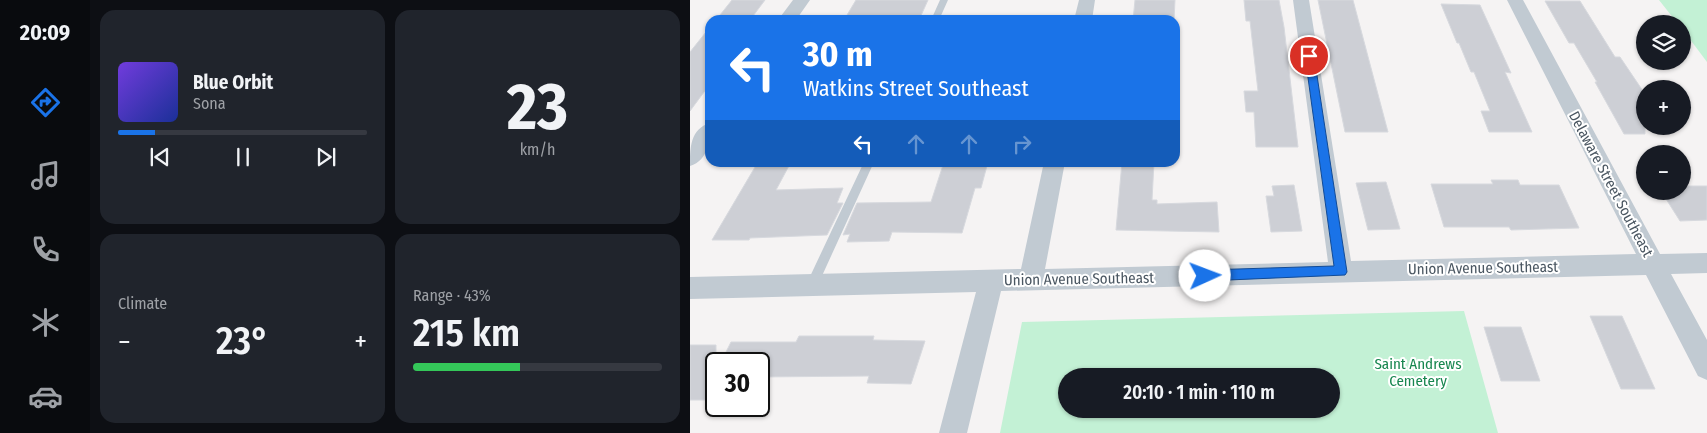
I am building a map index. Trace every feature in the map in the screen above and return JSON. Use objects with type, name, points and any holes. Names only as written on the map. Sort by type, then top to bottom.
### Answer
[{"type":"street","points":[[791,15],[802,0]]},
{"type":"street","points":[[1084,15],[1087,0]]},
{"type":"street","points":[[1301,0],[1341,272]]},
{"type":"street","name":"Delaware Street Southeast","points":[[1515,0],[1707,368]]},
{"type":"street","points":[[690,158],[701,137]]},
{"type":"street","points":[[1031,281],[1054,167]]},
{"type":"street","name":"Union Avenue Southeast","points":[[690,288],[1707,263]]},
{"type":"street","points":[[952,433],[991,280]]},
{"type":"lane","points":[[936,15],[944,0]]},
{"type":"lane","points":[[812,285],[867,167]]},
{"type":"green space","points":[[1659,0],[1707,0],[1707,62],[1691,41],[1691,15],[1671,15]]},
{"type":"green space","name":"Saint Andrews Cemetery","points":[[1464,311],[1498,433],[1000,433],[1022,322]]},
{"type":"building","points":[[732,0],[765,0],[754,15],[720,15]]},
{"type":"building","points":[[856,0],[928,0],[921,15],[847,15]]},
{"type":"building","points":[[1135,0],[1175,0],[1174,15],[1134,15]]},
{"type":"building","points":[[1244,0],[1279,0],[1298,147],[1256,147],[1254,112],[1246,112],[1244,91],[1258,91],[1250,21],[1246,21]]},
{"type":"building","points":[[1318,0],[1353,0],[1388,132],[1345,132]]},
{"type":"building","points":[[1545,1],[1580,1],[1615,57],[1620,57],[1636,81],[1636,134],[1624,134],[1574,43],[1569,43]]},
{"type":"building","points":[[1441,4],[1480,5],[1511,73],[1505,72],[1532,132],[1489,132],[1481,111],[1490,111],[1474,72],[1471,72],[1459,43],[1457,43]]},
{"type":"building","points":[[705,33],[705,91],[690,111],[690,52]]},
{"type":"building","points":[[755,167],[788,167],[776,190],[843,188],[837,203],[843,203],[827,235],[750,238],[749,240],[712,240]]},
{"type":"building","points":[[942,167],[987,167],[981,188],[975,188],[962,233],[892,232],[889,241],[847,242],[850,234],[843,235],[857,203],[931,202]]},
{"type":"building","points":[[1122,167],[1154,167],[1152,200],[1157,200],[1157,204],[1217,202],[1219,232],[1116,230]]},
{"type":"building","points":[[1491,180],[1518,180],[1520,185],[1559,185],[1579,228],[1511,230],[1509,227],[1444,227],[1431,184],[1493,184]]},
{"type":"building","points":[[1386,182],[1400,229],[1368,230],[1356,183]]},
{"type":"building","points":[[1294,185],[1302,231],[1271,232],[1266,196],[1274,196],[1272,186]]},
{"type":"building","points":[[1691,186],[1707,186],[1707,220],[1680,221],[1667,200],[1691,200]]},
{"type":"building","points":[[1590,316],[1622,316],[1655,389],[1621,389]]},
{"type":"building","points":[[1484,327],[1521,327],[1540,381],[1501,381]]},
{"type":"building","points":[[799,336],[874,336],[873,340],[925,341],[911,384],[867,383],[869,376],[770,377],[770,352],[726,352],[731,342],[796,342]]},
{"type":"building","points":[[690,345],[716,345],[716,352],[705,352],[705,400],[690,400]]},
{"type":"route","points":[[1205,276],[1341,272],[1309,56]]}]
